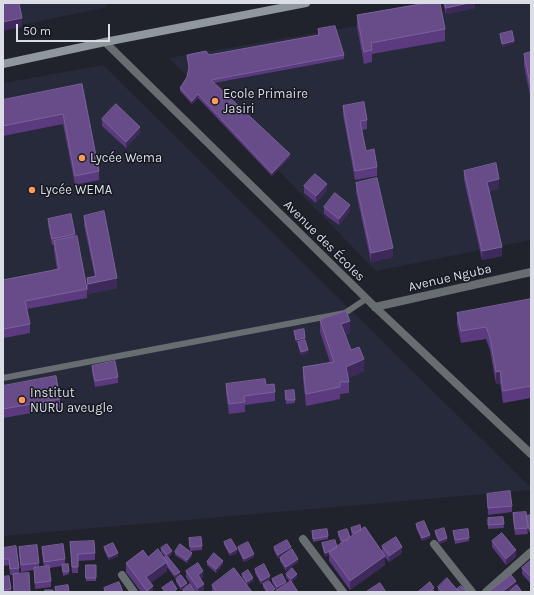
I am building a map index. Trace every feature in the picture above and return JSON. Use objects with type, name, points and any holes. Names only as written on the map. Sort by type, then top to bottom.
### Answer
[{"type":"main road","points":[[3,64],[105,42],[306,3]]},
{"type":"street","name":"Avenue des Écoles","points":[[105,42],[366,299],[531,454]]},
{"type":"street","name":"Avenue Nguba","points":[[375,307],[531,272]]},
{"type":"street","points":[[303,539],[343,592]]},
{"type":"street","points":[[434,544],[472,592]]},
{"type":"street","points":[[486,592],[531,552]]},
{"type":"street","points":[[122,575],[134,592]]},
{"type":"lane","points":[[3,378],[345,313],[366,299]]},
{"type":"shaded area","points":[[3,3],[107,3],[107,7],[3,29]]},
{"type":"shaded area","points":[[490,3],[531,3],[531,240],[376,271],[169,58]]},
{"type":"shaded area","points":[[103,65],[531,488],[531,490],[3,536],[3,83]]},
{"type":"building","points":[[3,3],[19,3],[22,18],[3,22]]},
{"type":"building","points":[[421,3],[440,3],[445,29],[371,43],[372,50],[364,52],[357,15]]},
{"type":"building","points":[[445,3],[469,3],[446,8]]},
{"type":"building","name":"Ecole Primaire Jasiri","points":[[335,26],[344,55],[211,80],[290,154],[272,173],[198,94],[192,101],[180,88],[187,77],[189,67],[187,55],[206,51],[209,55],[319,35],[318,29]]},
{"type":"building","points":[[512,31],[514,41],[502,44],[500,34]]},
{"type":"building","points":[[531,52],[531,88],[524,54]]},
{"type":"building","name":"Lycée Wema","points":[[82,84],[99,171],[75,176],[63,114],[3,126],[3,100]]},
{"type":"building","points":[[364,102],[367,120],[360,121],[366,151],[374,149],[377,167],[355,171],[343,106]]},
{"type":"building","points":[[116,104],[140,127],[126,142],[102,119]]},
{"type":"building","points":[[496,163],[499,179],[487,182],[502,247],[482,251],[464,171]]},
{"type":"building","points":[[315,174],[327,184],[316,196],[304,186]]},
{"type":"building","points":[[377,178],[393,248],[371,253],[356,183]]},
{"type":"building","points":[[335,193],[350,205],[339,219],[324,207]]},
{"type":"building","points":[[104,211],[117,278],[88,284],[87,278],[96,276],[84,216]]},
{"type":"building","points":[[71,214],[75,234],[52,239],[48,219]]},
{"type":"building","points":[[77,236],[87,289],[25,301],[30,324],[4,329],[3,280],[59,269],[54,241]]},
{"type":"building","points":[[531,299],[531,386],[503,391],[500,371],[496,372],[490,338],[486,327],[461,331],[457,313]]},
{"type":"building","points":[[346,311],[350,321],[341,324],[351,350],[359,347],[364,359],[346,367],[349,382],[340,382],[340,387],[306,394],[303,367],[334,362],[320,320]]},
{"type":"building","points":[[304,329],[305,338],[296,340],[294,331]]},
{"type":"building","points":[[305,340],[308,350],[301,352],[298,342]]},
{"type":"building","points":[[115,361],[118,377],[95,381],[92,366]]},
{"type":"building","points":[[56,376],[60,399],[3,409],[3,386]]},
{"type":"building","points":[[265,379],[266,385],[274,384],[275,392],[244,396],[245,402],[229,404],[226,384]]},
{"type":"building","points":[[294,390],[295,400],[286,400],[285,391]]},
{"type":"building","points":[[510,491],[512,506],[488,508],[487,494]]},
{"type":"building","points":[[526,512],[528,528],[515,529],[513,513]]},
{"type":"building","points":[[531,515],[531,529],[529,529],[526,516]]},
{"type":"building","points":[[503,517],[504,524],[488,525],[488,518]]},
{"type":"building","points":[[424,521],[430,535],[422,538],[416,524]]},
{"type":"building","points":[[360,525],[361,530],[353,533],[351,528]]},
{"type":"building","points":[[365,527],[385,556],[350,581],[329,552]]},
{"type":"building","points":[[444,528],[447,538],[439,541],[435,531]]},
{"type":"building","points":[[327,529],[328,536],[313,539],[312,531]]},
{"type":"building","points":[[347,529],[350,537],[347,540],[342,541],[338,532]]},
{"type":"building","points":[[468,529],[469,538],[455,540],[453,531]]},
{"type":"building","points":[[502,533],[516,550],[506,559],[492,541]]},
{"type":"building","points":[[201,537],[202,546],[190,547],[189,538]]},
{"type":"building","points":[[396,537],[402,547],[389,556],[382,546]]},
{"type":"building","points":[[231,539],[237,549],[230,553],[224,542]]},
{"type":"building","points":[[287,540],[291,547],[278,555],[274,547]]},
{"type":"building","points":[[335,540],[337,547],[325,553],[322,543]]},
{"type":"building","points":[[94,541],[95,553],[78,554],[78,567],[72,567],[70,542]]},
{"type":"building","points":[[248,542],[254,554],[244,559],[238,547]]},
{"type":"building","points":[[113,543],[118,553],[109,557],[104,547]]},
{"type":"building","points":[[63,544],[65,559],[44,562],[42,547]]},
{"type":"building","points":[[167,544],[172,551],[166,555],[161,548]]},
{"type":"building","points":[[180,544],[192,553],[187,560],[175,552]]},
{"type":"building","points":[[37,545],[39,563],[21,565],[19,547]]},
{"type":"building","points":[[16,546],[19,568],[10,569],[9,559],[3,559],[3,548]]},
{"type":"building","points":[[158,549],[167,562],[146,577],[153,586],[147,591],[126,563],[143,550],[148,557]]},
{"type":"building","points":[[292,549],[298,559],[286,567],[280,558]]},
{"type":"building","points":[[214,553],[223,561],[216,569],[207,562]]},
{"type":"building","points":[[167,556],[180,572],[175,575],[164,558]]},
{"type":"building","points":[[530,561],[531,562],[531,577],[522,568]]},
{"type":"building","points":[[198,563],[203,571],[198,575],[204,584],[198,588],[186,571]]},
{"type":"building","points":[[68,564],[69,571],[63,572],[62,565]]},
{"type":"building","points":[[264,564],[270,576],[261,581],[255,569]]},
{"type":"building","points":[[86,565],[96,565],[96,578],[86,578]]},
{"type":"building","points":[[49,566],[51,581],[35,583],[34,568]]},
{"type":"building","points":[[234,568],[252,592],[217,592],[212,585]]},
{"type":"building","points":[[292,568],[297,574],[291,579],[286,574]]},
{"type":"building","points":[[248,570],[253,578],[247,582],[242,574]]},
{"type":"building","points":[[29,573],[30,592],[14,592],[13,574]]},
{"type":"building","points":[[282,574],[286,582],[277,587],[272,579]]},
{"type":"building","points":[[181,575],[187,583],[181,587],[176,579]]},
{"type":"building","points":[[511,575],[516,581],[502,592],[489,592]]},
{"type":"building","points":[[9,576],[11,589],[3,590],[3,577]]},
{"type":"building","points":[[447,578],[459,592],[442,592],[438,587]]},
{"type":"building","points":[[172,581],[177,589],[173,592],[165,592],[162,588]]},
{"type":"building","points":[[269,581],[275,589],[271,592],[268,592],[263,584]]},
{"type":"building","points":[[291,581],[298,592],[276,591]]},
{"type":"building","points":[[119,582],[123,592],[105,592],[104,588]]},
{"type":"building","points":[[430,582],[434,588],[429,592],[418,592]]},
{"type":"building","points":[[380,583],[386,592],[366,592]]},
{"type":"building","points":[[190,584],[195,592],[185,592],[183,590]]},
{"type":"building","points":[[68,585],[69,592],[56,592],[55,587]]},
{"type":"building","points":[[517,585],[522,592],[509,592]]},
{"type":"building","points":[[461,586],[467,592],[460,592],[457,589]]},
{"type":"building","points":[[45,590],[53,590],[53,592],[45,592]]},
{"type":"place","name":"Ecole Primaire Jasiri","points":[[215,101]]},
{"type":"place","name":"Lycée Wema","points":[[82,158]]},
{"type":"place","name":"Lycée WEMA","points":[[32,190]]},
{"type":"place","name":"Institut NURU aveugle","points":[[22,400]]}]
